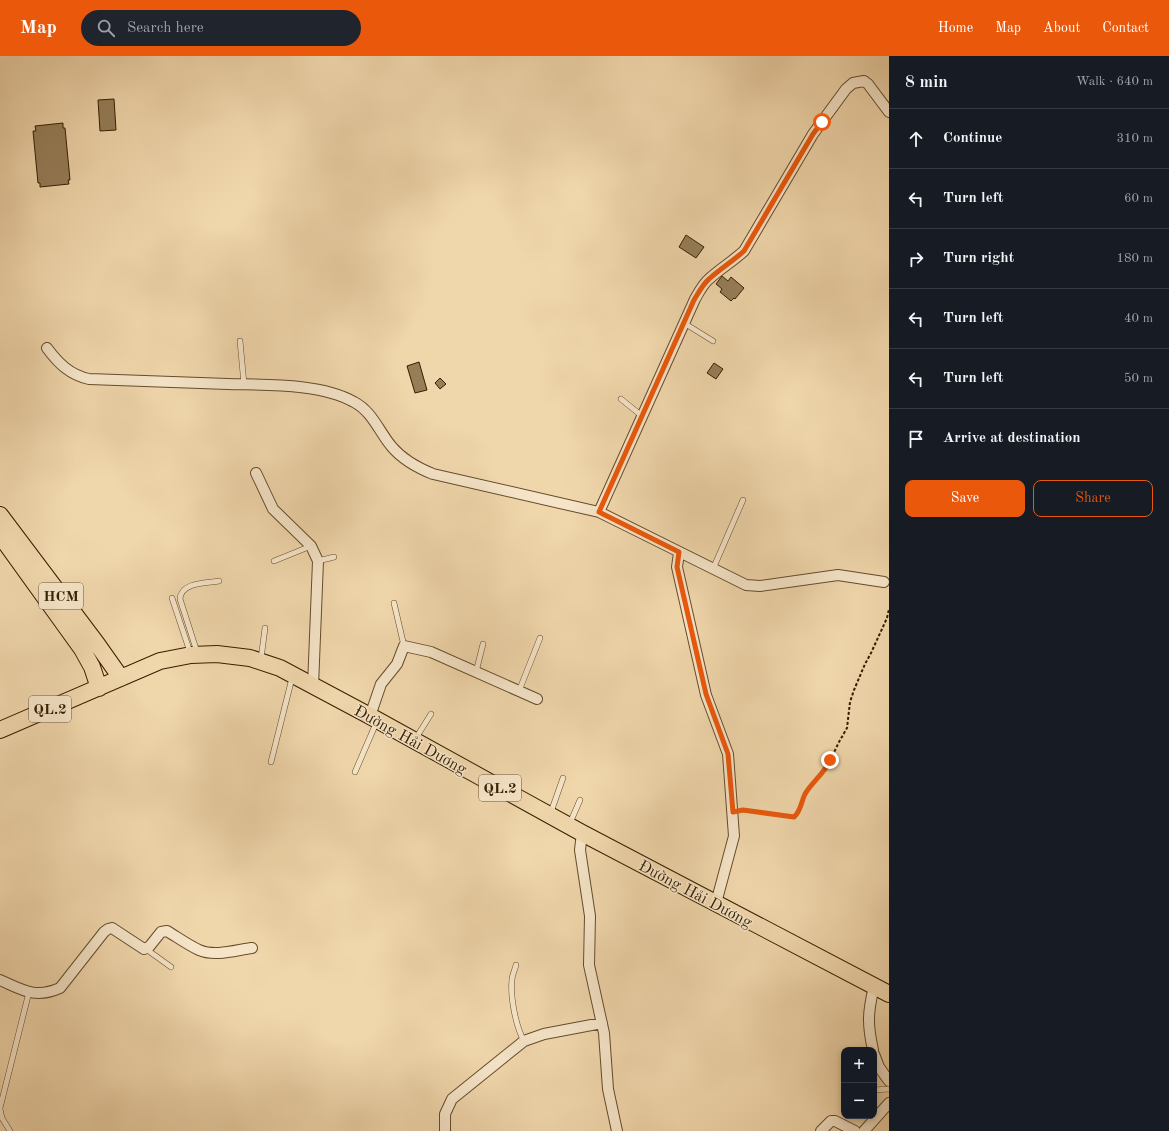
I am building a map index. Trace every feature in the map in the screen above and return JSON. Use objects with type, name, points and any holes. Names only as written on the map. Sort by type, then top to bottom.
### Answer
[{"type":"highway","name":"HCM","points":[[0,515],[121,678]]},
{"type":"highway","name":"HCM","points":[[0,535],[82,649],[92,667],[99,688]]},
{"type":"highway","name":"Đường Hải Dương","points":[[0,730],[160,661],[194,655],[224,655],[250,658],[280,668],[575,829],[889,994]]},
{"type":"street","points":[[599,512],[684,323],[702,287],[709,279],[744,251],[813,134],[846,89],[853,83],[864,81],[868,84],[889,112]]},
{"type":"street","points":[[47,348],[57,362],[80,378],[89,380],[244,384],[315,389],[336,393],[355,402],[365,410],[374,420],[392,447],[409,462],[420,469],[433,474],[599,512],[746,585],[760,586],[838,575],[884,582]]},
{"type":"street","points":[[256,474],[273,509],[311,546],[318,561],[313,686]]},
{"type":"street","points":[[679,552],[677,567],[706,694],[728,754],[734,836],[716,903]]},
{"type":"street","points":[[374,718],[381,684],[397,664],[404,646],[430,652],[537,699]]},
{"type":"street","points":[[575,829],[580,850],[590,916],[589,965],[605,1038],[608,1089],[617,1131]]},
{"type":"street","points":[[0,980],[29,992],[40,994],[49,993],[60,988],[104,932],[112,928],[141,948],[146,949],[164,930],[200,950],[207,952],[215,953],[252,948]]},
{"type":"street","points":[[872,1047],[869,1035],[868,1018],[869,1005],[874,986]]},
{"type":"street","points":[[445,1131],[446,1114],[452,1099],[524,1041],[544,1034],[602,1023]]},
{"type":"street","points":[[877,1062],[889,1081]]},
{"type":"street","points":[[864,1131],[889,1102]]},
{"type":"street","points":[[821,1131],[831,1121],[835,1121],[854,1131]]},
{"type":"lane","points":[[684,323],[713,341]]},
{"type":"lane","points":[[240,341],[244,384]]},
{"type":"lane","points":[[621,398],[642,416]]},
{"type":"lane","points":[[713,569],[743,500]]},
{"type":"lane","points":[[274,561],[311,546]]},
{"type":"lane","points":[[318,561],[334,557]]},
{"type":"lane","points":[[194,655],[180,594],[184,589],[191,586],[219,581]]},
{"type":"lane","points":[[172,598],[194,655]]},
{"type":"lane","points":[[394,603],[404,646]]},
{"type":"lane","points":[[260,662],[265,628]]},
{"type":"lane","points":[[519,691],[540,638]]},
{"type":"lane","points":[[476,672],[483,644]]},
{"type":"lane","points":[[271,762],[293,675]]},
{"type":"lane","points":[[415,741],[431,714]]},
{"type":"lane","points":[[355,772],[374,718]]},
{"type":"lane","points":[[550,815],[563,778]]},
{"type":"lane","points":[[575,829],[580,800]]},
{"type":"lane","points":[[146,949],[171,967]]},
{"type":"lane","points":[[516,965],[512,976],[512,995],[519,1032],[524,1041]]},
{"type":"lane","points":[[10,1131],[2,1118],[0,1108],[29,992]]},
{"type":"lane","points":[[877,1090],[889,1089]]},
{"type":"path","points":[[733,812],[743,810],[790,817],[797,815],[804,796],[828,765],[847,728],[850,702],[854,690],[887,618],[889,609]]},
{"type":"building","points":[[114,99],[116,130],[100,131],[98,100]]},
{"type":"building","points":[[63,123],[63,128],[65,128],[70,180],[68,180],[69,184],[40,187],[40,183],[38,183],[33,131],[36,131],[35,126]]},
{"type":"building","points":[[686,235],[704,247],[696,258],[679,247]]},
{"type":"building","points":[[722,276],[728,281],[731,277],[744,288],[735,299],[734,298],[731,301],[720,292],[722,289],[716,284]]},
{"type":"building","points":[[419,362],[427,390],[415,393],[407,366]]},
{"type":"building","points":[[714,363],[723,369],[716,379],[707,373]]},
{"type":"building","points":[[440,378],[446,384],[440,389],[435,383]]},
{"type":"route","points":[[822,122],[813,134],[755,235],[744,251],[709,279],[694,300],[599,512],[679,552],[677,567],[706,694],[727,748],[733,812],[743,810],[794,817],[797,815],[806,792],[828,765],[830,760]]}]
